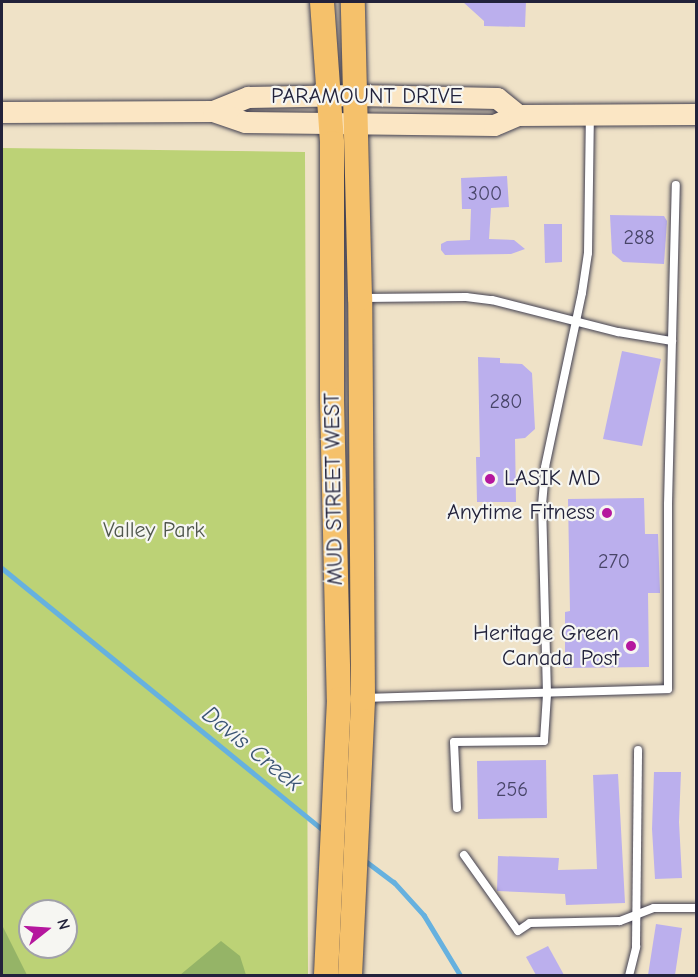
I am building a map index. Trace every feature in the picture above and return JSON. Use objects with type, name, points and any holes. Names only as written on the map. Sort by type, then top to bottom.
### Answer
[{"type":"main road","name":"MUD STREET WEST","points":[[322,2],[330,124],[332,400],[339,699],[347,815]]},
{"type":"main road","name":"MUD STREET WEST","points":[[338,970],[347,815],[363,698],[360,298],[353,2]]},
{"type":"street","name":"PARAMOUNT DRIVE","points":[[213,111],[248,97],[356,95],[497,98],[518,115]]},
{"type":"street","name":"PARAMOUNT DRIVE","points":[[2,112],[213,111],[245,122],[494,126],[518,115],[696,114]]},
{"type":"lane","points":[[457,808],[454,742],[544,741],[547,694],[542,505],[544,476],[588,253],[590,115]]},
{"type":"lane","points":[[363,698],[668,689],[676,185]]},
{"type":"lane","points":[[360,298],[466,297],[513,305],[618,332],[672,341]]},
{"type":"lane","points":[[629,975],[636,947],[638,750]]},
{"type":"lane","points":[[464,855],[518,931],[530,923],[620,921],[654,908],[696,908]]},
{"type":"green space","name":"Valley Park","points":[[2,148],[305,152],[308,975],[2,975]]},
{"type":"green space","points":[[2,925],[27,975],[2,975]]},
{"type":"green space","points":[[221,941],[240,956],[246,975],[180,975]]},
{"type":"building","points":[[463,2],[526,2],[525,27],[484,26],[484,21]]},
{"type":"building","points":[[507,176],[509,207],[491,208],[489,239],[514,240],[525,249],[511,254],[445,255],[441,250],[441,244],[447,241],[470,240],[471,209],[462,209],[461,178]]},
{"type":"building","points":[[610,215],[664,216],[667,221],[664,264],[623,262],[612,253]]},
{"type":"building","points":[[544,224],[562,224],[562,262],[545,263]]},
{"type":"building","points":[[622,351],[661,359],[642,446],[603,439]]},
{"type":"building","points":[[478,357],[500,358],[500,363],[522,364],[532,373],[535,429],[525,438],[515,439],[516,502],[477,502],[476,457],[480,457]]},
{"type":"building","points":[[644,498],[645,534],[658,534],[660,593],[648,593],[649,667],[565,668],[565,612],[570,611],[568,499]]},
{"type":"building","points":[[546,760],[547,818],[478,819],[477,761]]},
{"type":"building","points":[[654,772],[681,772],[679,822],[682,878],[655,879],[652,829]]},
{"type":"building","points":[[618,774],[625,903],[566,905],[565,894],[497,891],[498,856],[559,858],[558,870],[597,869],[593,775]]},
{"type":"building","points":[[656,924],[682,928],[675,975],[648,975]]},
{"type":"building","points":[[548,946],[564,975],[536,975],[526,957]]},
{"type":"waterway","name":"Davis Creek","points":[[2,568],[325,831]]},
{"type":"waterway","name":"Davis Creek","points":[[363,859],[394,882],[424,915],[461,976]]},
{"type":"place","name":"LASIK MD","points":[[490,479]]},
{"type":"place","name":"Anytime Fitness","points":[[607,513]]},
{"type":"place","name":"Heritage Green Canada Post","points":[[631,646]]}]
